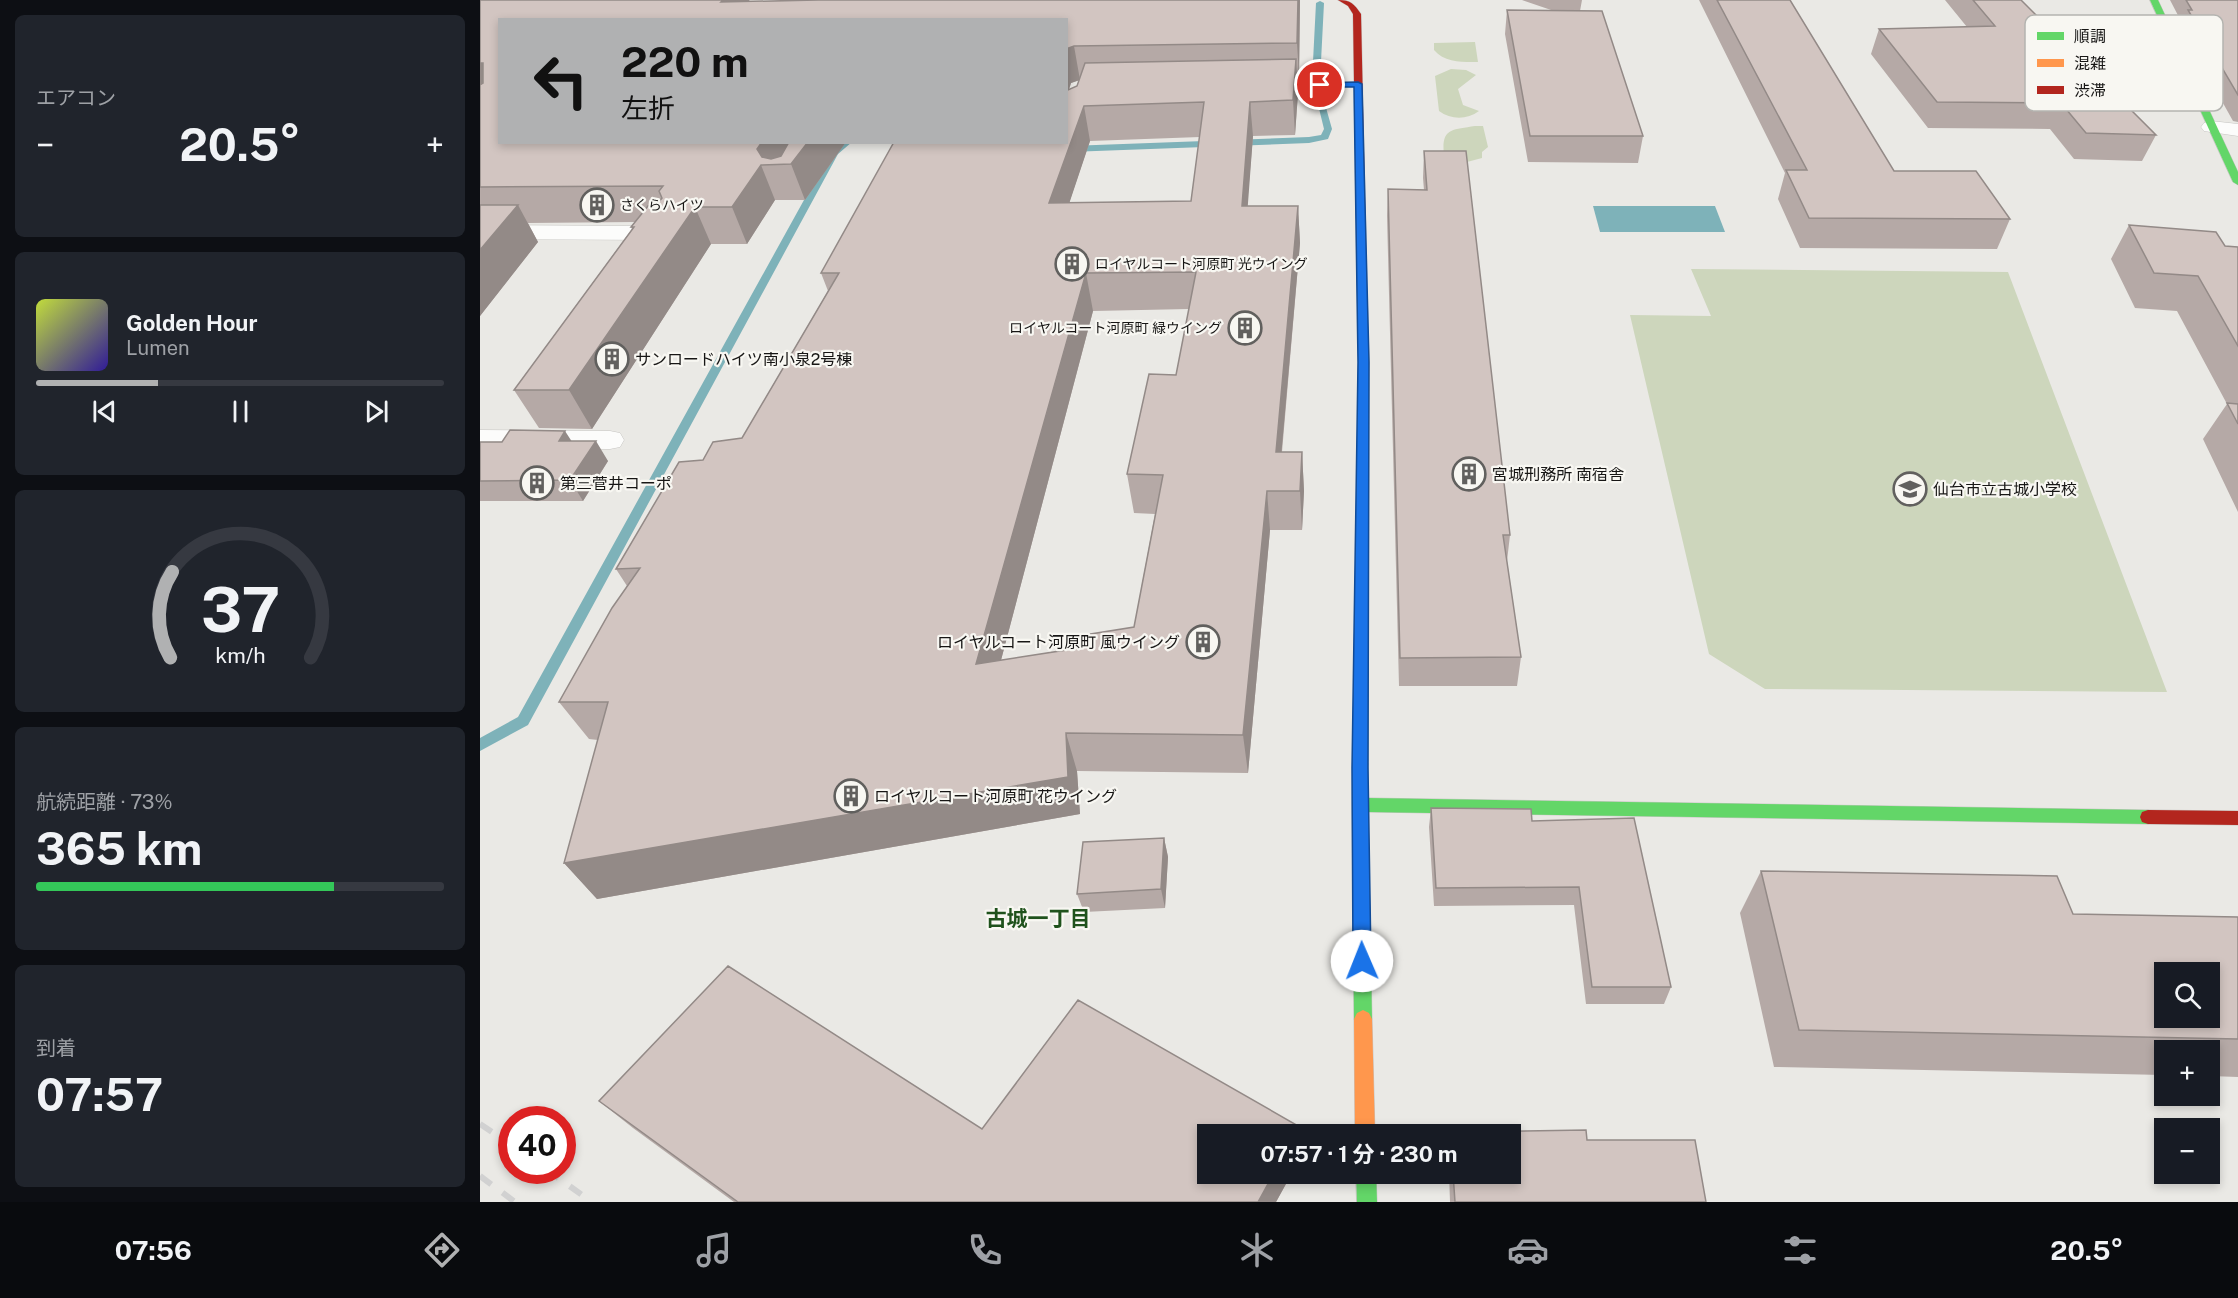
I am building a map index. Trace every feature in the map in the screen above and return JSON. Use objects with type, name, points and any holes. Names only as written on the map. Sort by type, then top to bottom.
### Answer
[{"type":"street","points":[[1342,0],[1350,4],[1357,14],[1364,362],[1360,805],[1365,1124]]},
{"type":"street","points":[[2154,0],[2161,15]]},
{"type":"street","points":[[1236,86],[1358,84]]},
{"type":"street","points":[[2204,111],[2238,182]]},
{"type":"street","points":[[2211,127],[2238,130]]},
{"type":"street","points":[[480,232],[665,233]]},
{"type":"street","points":[[480,439],[610,440]]},
{"type":"street","points":[[1360,805],[2238,818]]},
{"type":"street","points":[[1366,1184],[1367,1202]]},
{"type":"green space","points":[[1475,42],[1478,62],[1449,60],[1434,50],[1434,43]]},
{"type":"green space","points":[[1451,69],[1466,70],[1476,75],[1458,89],[1463,105],[1479,111],[1474,114],[1454,117],[1439,111],[1435,76]]},
{"type":"green space","points":[[1483,126],[1488,147],[1482,152],[1482,158],[1467,162],[1444,156],[1444,140],[1449,132]]},
{"type":"green space","points":[[1691,269],[2008,272],[2167,692],[1765,689],[1709,654],[1630,315],[1711,316]]},
{"type":"water","points":[[1593,206],[1715,206],[1725,232],[1600,232]]},
{"type":"building","points":[[480,0],[723,0],[721,2],[1298,0],[1297,43],[1074,46],[1068,48],[1068,18],[498,18],[498,144],[761,144],[757,149],[762,157],[771,159],[781,156],[788,144],[806,144],[791,164],[761,165],[732,207],[695,207],[569,390],[514,390],[634,227],[631,227],[648,206],[657,204],[662,198],[659,191],[663,186],[480,187],[480,85],[483,83],[483,63],[480,63]]},
{"type":"building","points":[[1717,0],[1790,0],[1894,171],[1976,171],[2010,219],[1809,218],[1786,170],[1807,170]]},
{"type":"building","points":[[1973,0],[2021,0],[2036,15],[2025,15],[2025,103],[1937,102],[1879,29],[1995,26]]},
{"type":"building","points":[[2186,0],[2238,0],[2238,95],[2223,70],[2223,15],[2191,15],[2188,10],[2192,10]]},
{"type":"building","points":[[1507,10],[1602,11],[1643,136],[1530,136]]},
{"type":"building","points":[[1296,59],[1293,100],[1250,102],[1242,206],[1298,206],[1276,452],[1302,452],[1300,491],[1267,491],[1243,735],[1066,733],[1068,777],[564,863],[608,702],[559,702],[612,608],[640,568],[616,569],[679,462],[703,460],[713,442],[742,438],[839,273],[821,273],[893,144],[1068,144],[1068,90],[1077,86],[1085,63]],"holes":[[[1204,102],[1191,201],[1049,203],[1084,106]],[[1196,272],[1176,375],[1149,374],[1127,474],[1163,475],[1134,627],[1066,638],[1066,650],[976,664],[1086,273]]]},
{"type":"building","points":[[2068,111],[2132,111],[2156,135],[2086,133]]},
{"type":"building","points":[[1424,151],[1466,151],[1510,535],[1503,535],[1521,657],[1400,658],[1388,189],[1427,190]]},
{"type":"building","points":[[480,205],[518,205],[480,250]]},
{"type":"building","points":[[2129,225],[2216,232],[2225,246],[2238,247],[2238,346],[2198,276],[2154,273]]},
{"type":"building","points":[[2227,403],[2238,404],[2238,424]]},
{"type":"building","points":[[510,430],[565,431],[559,441],[596,441],[570,480],[480,481],[480,442],[502,442]]},
{"type":"building","points":[[1431,808],[1531,809],[1532,821],[1634,818],[1671,987],[1592,987],[1579,887],[1436,888]]},
{"type":"building","points":[[1164,838],[1161,889],[1077,894],[1083,842]]},
{"type":"building","points":[[1761,871],[2057,876],[2073,914],[2238,917],[2238,1039],[1799,1030]]},
{"type":"building","points":[[728,966],[982,1129],[1078,1000],[1295,1124],[1197,1124],[1197,1184],[1268,1184],[1258,1202],[738,1202],[599,1101]]},
{"type":"building","points":[[1586,1130],[1587,1140],[1695,1140],[1706,1202],[1455,1202],[1454,1184],[1521,1184],[1521,1131]]},
{"type":"waterway","points":[[1316,81],[1320,3]]},
{"type":"waterway","points":[[1069,149],[1309,140],[1325,137],[1328,129],[1317,90]]},
{"type":"waterway","points":[[480,745],[523,721],[834,153],[845,144]]},
{"type":"railway","points":[[480,1124],[498,1136]]},
{"type":"railway","points":[[480,1176],[515,1202]]},
{"type":"railway","points":[[567,1184],[592,1202]]},
{"type":"traffic: fast","points":[[2154,0],[2161,15]]},
{"type":"traffic: fast","points":[[2205,111],[2238,182]]},
{"type":"traffic: fast","points":[[1362,287],[1364,362],[1360,768],[1363,1019]]},
{"type":"traffic: fast","points":[[1360,805],[2148,817]]},
{"type":"traffic: fast","points":[[1366,1184],[1367,1202]]},
{"type":"traffic: slow","points":[[1251,86],[1358,84]]},
{"type":"traffic: slow","points":[[1363,1019],[1365,1124]]},
{"type":"traffic: jam","points":[[1342,0],[1351,5],[1357,14],[1362,287]]},
{"type":"traffic: jam","points":[[2148,817],[2238,818]]},
{"type":"place","name":"さくらハイツ","points":[[597,205]]},
{"type":"place","name":"ロイヤルコート河原町 光ウイング","points":[[1072,264]]},
{"type":"place","name":"ロイヤルコート河原町 緑ウイング","points":[[1245,328]]},
{"type":"place","name":"サンロードハイツ南小泉2号棟","points":[[612,359]]},
{"type":"place","name":"宮城刑務所 南宿舎","points":[[1469,474]]},
{"type":"place","name":"第三菅井コーポ","points":[[537,483]]},
{"type":"place","name":"仙台市立古城小学校","points":[[1910,489]]},
{"type":"place","name":"ロイヤルコート河原町 風ウイング","points":[[1203,642]]},
{"type":"place","name":"ロイヤルコート河原町 花ウイング","points":[[851,796]]},
{"type":"district","name":"古城一丁目","points":[[1038,919]]},
{"type":"route","points":[[1320,85],[1358,84],[1364,362],[1360,768],[1362,961]]}]
